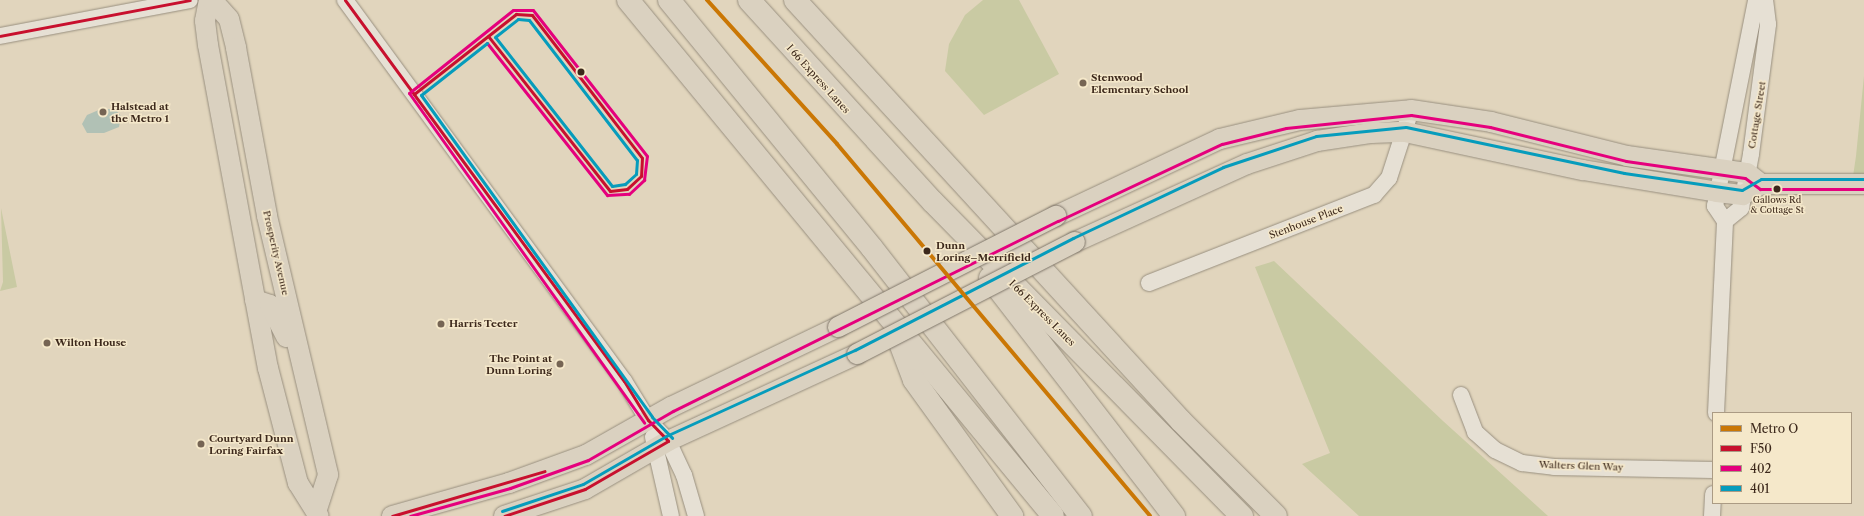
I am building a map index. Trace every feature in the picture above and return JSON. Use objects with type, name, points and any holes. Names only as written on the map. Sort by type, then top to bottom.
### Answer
[{"type":"highway","points":[[628,0],[1053,516]]},
{"type":"highway","points":[[669,0],[872,248],[1011,429],[1081,516]]},
{"type":"highway","name":"I 66 Express Lanes","points":[[749,0],[933,202],[1242,516]]},
{"type":"highway","points":[[795,0],[1181,421],[1276,516]]},
{"type":"highway","points":[[933,202],[1174,516]]},
{"type":"highway","points":[[890,317],[914,380],[1012,516]]},
{"type":"highway","points":[[1011,429],[1064,476],[1098,516]]},
{"type":"main road","name":"Prosperity Avenue","points":[[209,0],[205,21],[208,45],[255,300],[298,483],[318,512]]},
{"type":"main road","name":"Prosperity Avenue","points":[[212,0],[228,19],[232,34],[267,216],[328,475],[318,512]]},
{"type":"main road","points":[[392,516],[551,469],[586,455],[648,420],[838,327],[1056,216],[1220,139],[1300,120],[1411,110],[1491,122],[1627,156],[1722,170],[1754,179],[1864,184]]},
{"type":"main road","points":[[504,516],[585,488],[663,445],[857,354],[1075,242],[1224,172],[1282,151],[1353,135],[1405,132],[1589,172],[1717,192],[1743,195],[1754,179]]},
{"type":"main road","points":[[255,300],[270,305],[278,316],[306,384]]},
{"type":"street","points":[[0,36],[190,0]]},
{"type":"street","points":[[345,0],[624,381],[663,445],[684,475],[696,516]]},
{"type":"street","points":[[1716,412],[1724,221],[1715,208],[1756,0]]},
{"type":"street","name":"Cottage Street","points":[[1754,179],[1768,24],[1765,0]]},
{"type":"street","name":"Stenhouse Place","points":[[1149,283],[1374,195],[1389,178],[1411,110]]},
{"type":"street","points":[[1724,221],[1741,208],[1743,195]]},
{"type":"street","name":"Walters Glen Way","points":[[1461,395],[1474,432],[1495,450],[1522,463],[1554,467],[1712,470]]},
{"type":"street","points":[[663,445],[671,516]]},
{"type":"street","points":[[1712,516],[1713,504]]},
{"type":"green space","points":[[983,0],[1019,0],[1059,74],[984,115],[945,71],[949,44],[965,15]]},
{"type":"green space","points":[[1864,76],[1864,184],[1852,183]]},
{"type":"green space","points":[[1,208],[17,287],[0,291],[3,282]]},
{"type":"green space","points":[[1274,261],[1443,421],[1548,516],[1359,516],[1302,464],[1330,453],[1255,267]]},
{"type":"shaded area","points":[[101,109],[115,109],[121,116],[119,127],[104,133],[87,133],[82,124],[87,115]]},
{"type":"metro line","name":"O","points":[[707,0],[837,144],[1150,516]]},
{"type":"transit line","name":"F50","points":[[0,36],[190,0]]},
{"type":"transit line","name":"F50","points":[[345,0],[624,381],[648,420],[668,441],[585,489],[504,516]]},
{"type":"transit line","name":"402","points":[[487,43],[607,195],[629,194],[644,180],[647,156],[533,10],[513,10],[409,93],[644,423]]},
{"type":"transit line","name":"F50","points":[[414,94],[516,14],[532,15],[642,158],[641,176],[627,189],[610,191],[488,36]]},
{"type":"transit line","name":"401","points":[[518,19],[529,20],[637,160],[636,174],[625,184],[612,186],[495,37],[518,19]]},
{"type":"transit line","name":"401","points":[[487,43],[421,95],[652,417],[672,438]]},
{"type":"transit line","name":"402","points":[[410,516],[510,488],[588,460],[673,411],[1058,221],[1222,144],[1286,128],[1411,115],[1490,127],[1626,161],[1745,178],[1760,189],[1864,189]]},
{"type":"transit line","name":"401","points":[[502,511],[583,484],[666,436],[855,350],[1073,238],[1223,167],[1316,136],[1406,127],[1624,173],[1742,190],[1761,179],[1864,179]]},
{"type":"transit line","name":"F50","points":[[392,516],[545,471]]},
{"type":"place","name":"Stenwood Elementary School","points":[[1083,83]]},
{"type":"place","name":"Halstead at the Metro 1","points":[[103,112]]},
{"type":"place","name":"Gallows Rd & Cottage St","points":[[1777,189]]},
{"type":"place","name":"Dunn Loring–Merrifield","points":[[927,251]]},
{"type":"place","name":"Harris Teeter","points":[[441,324]]},
{"type":"place","name":"Wilton House","points":[[47,343]]},
{"type":"place","name":"The Point at Dunn Loring","points":[[560,364]]},
{"type":"place","name":"Courtyard Dunn Loring Fairfax","points":[[201,444]]}]
